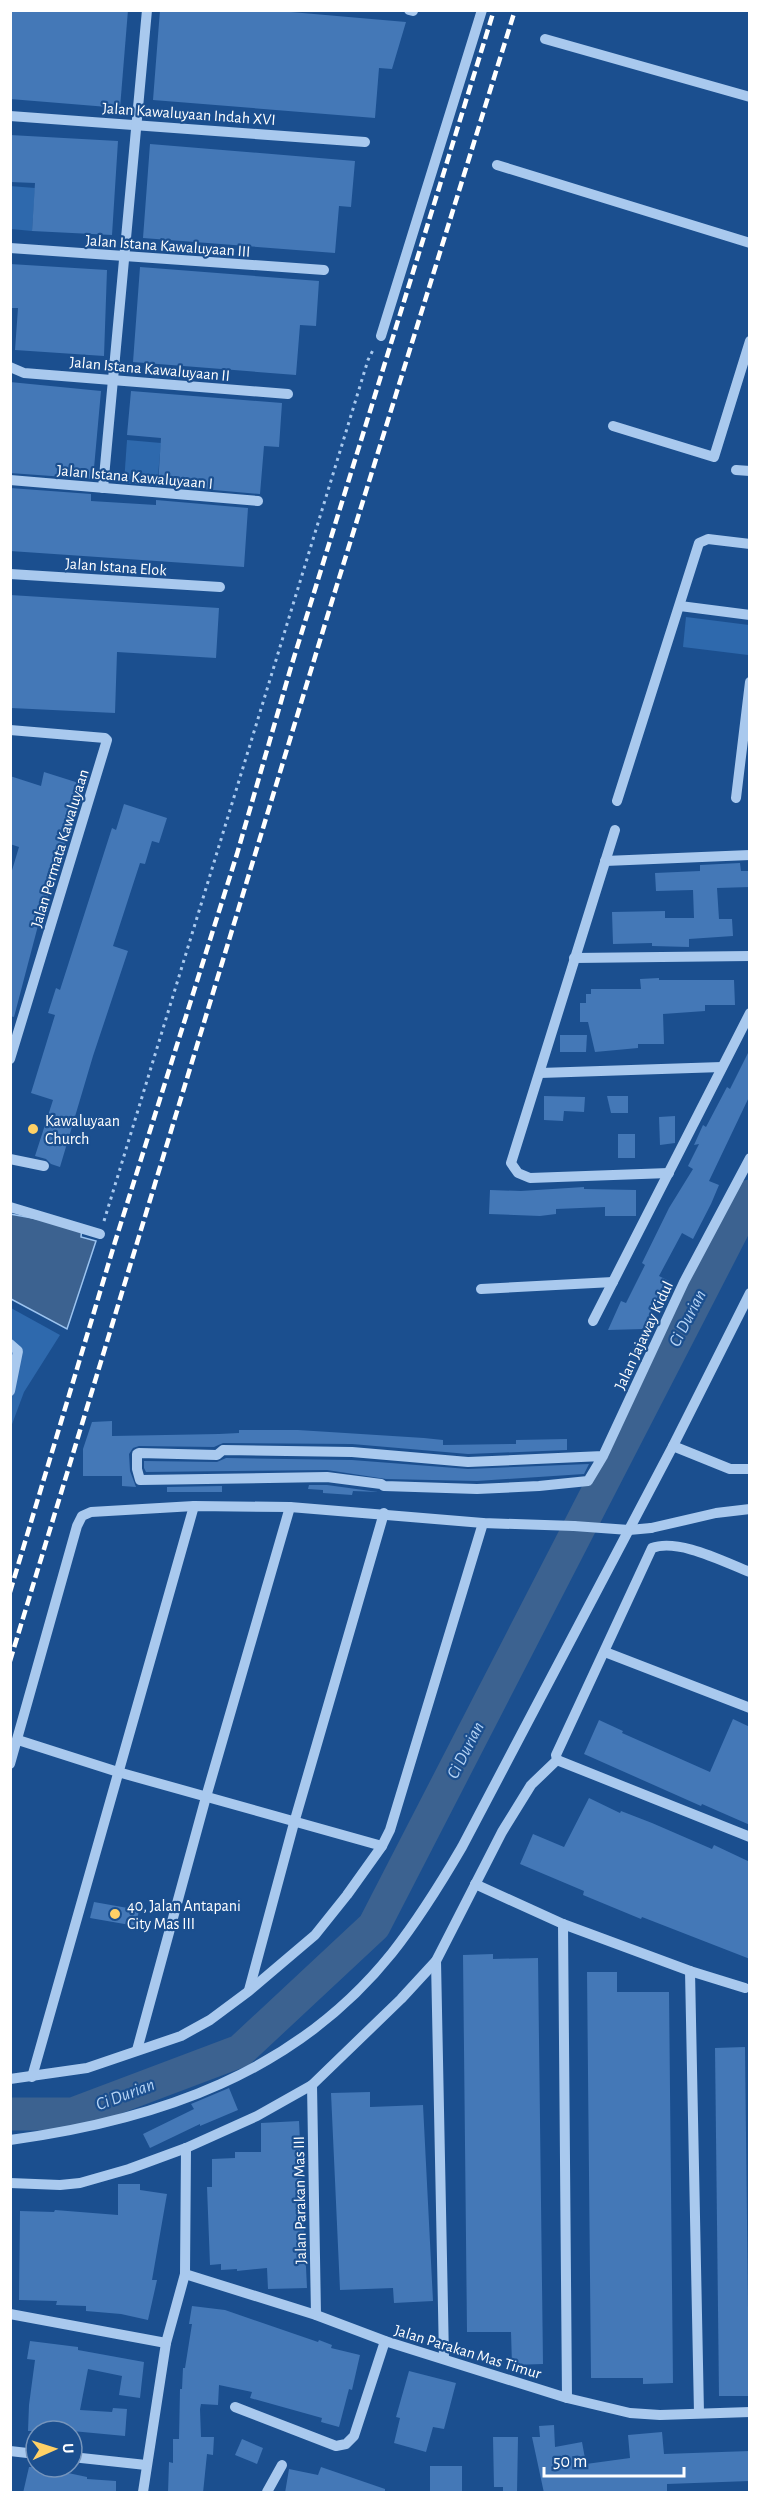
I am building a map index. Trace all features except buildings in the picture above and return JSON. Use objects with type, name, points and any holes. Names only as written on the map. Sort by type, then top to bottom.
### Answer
[{"type":"street","points":[[102,488],[126,258],[147,10]]},
{"type":"street","points":[[381,336],[482,10]]},
{"type":"street","points":[[545,39],[750,97]]},
{"type":"street","name":"Jalan Kawaluyaan Indah XVI","points":[[10,116],[365,142]]},
{"type":"street","points":[[497,165],[750,243]]},
{"type":"street","name":"Jalan Istana Kawaluyaan III","points":[[10,248],[126,258],[324,270]]},
{"type":"street","points":[[613,426],[714,457],[750,341]]},
{"type":"street","name":"Jalan Istana Kawaluyaan II","points":[[10,367],[24,373],[288,394]]},
{"type":"street","points":[[736,470],[750,471]]},
{"type":"street","name":"Jalan Istana Kawaluyaan I","points":[[10,480],[258,501]]},
{"type":"street","points":[[617,801],[699,543],[708,539],[750,544]]},
{"type":"street","name":"Jalan Istana Elok","points":[[10,574],[220,587]]},
{"type":"street","points":[[680,606],[750,615]]},
{"type":"street","points":[[736,798],[750,682]]},
{"type":"street","name":"Jalan Permata Kawaluyaan","points":[[10,730],[107,740],[10,1059]]},
{"type":"street","points":[[615,830],[511,1163],[518,1173],[530,1178],[669,1173]]},
{"type":"street","points":[[605,861],[750,855]]},
{"type":"street","points":[[574,958],[750,956]]},
{"type":"street","points":[[593,1321],[750,1013]]},
{"type":"street","points":[[540,1072],[722,1067]]},
{"type":"street","name":"Jalan Jajaway Kidul","points":[[603,1456],[468,1462],[316,1451],[223,1450],[217,1455],[164,1452],[137,1454],[137,1469],[140,1480],[327,1477],[384,1486],[424,1489],[539,1486],[588,1481],[603,1456],[684,1282],[750,1158]]},
{"type":"street","points":[[10,1159],[44,1166]]},
{"type":"street","points":[[10,1207],[100,1234]]},
{"type":"street","points":[[481,1289],[613,1282]]},
{"type":"street","points":[[10,2140],[79,2130],[151,2111],[192,2096],[271,2060],[316,2029],[354,1994],[391,1954],[433,1896],[462,1847],[673,1446],[750,1293]]},
{"type":"street","points":[[10,1344],[18,1351],[10,1391]]},
{"type":"street","points":[[673,1446],[730,1469],[750,1469]]},
{"type":"street","points":[[32,2077],[194,1506]]},
{"type":"street","points":[[10,1764],[76,1526],[82,1516],[91,1512],[194,1506],[290,1507],[483,1523],[629,1530],[651,1528],[716,1513],[750,1509]]},
{"type":"street","points":[[137,2050],[206,1797],[290,1507]]},
{"type":"street","points":[[249,1990],[294,1823],[384,1513]]},
{"type":"street","points":[[10,2079],[87,2068],[181,2036],[210,2020],[315,1935],[382,1846],[390,1830],[483,1523]]},
{"type":"street","points":[[557,1760],[556,1755],[635,1580],[652,1548],[661,1544],[678,1546],[750,1572]]},
{"type":"street","points":[[604,1652],[750,1708]]},
{"type":"street","points":[[18,1740],[118,1772],[382,1846]]},
{"type":"street","points":[[557,1760],[750,1837]]},
{"type":"street","points":[[10,2183],[60,2185],[129,2169],[186,2148],[278,2106],[312,2085],[401,1999],[436,1961],[502,1832],[531,1785],[557,1760]]},
{"type":"street","points":[[475,1884],[563,1924],[690,1971],[745,1988]]},
{"type":"street","points":[[563,1924],[567,2398]]},
{"type":"street","points":[[436,1961],[444,2358]]},
{"type":"street","points":[[690,1971],[699,2413]]},
{"type":"street","name":"Jalan Parakan Mas III","points":[[312,2085],[316,2315]]},
{"type":"street","points":[[143,2493],[166,2343],[185,2274],[186,2148]]},
{"type":"street","name":"Jalan Parakan Mas Timur","points":[[185,2274],[316,2315],[385,2341],[567,2398],[630,2413],[660,2415],[750,2412]]},
{"type":"street","points":[[10,2314],[166,2343]]},
{"type":"street","points":[[235,2407],[336,2446],[346,2444],[354,2436],[385,2341]]},
{"type":"street","points":[[84,2458],[146,2465]]},
{"type":"street","points":[[267,2493],[282,2465]]},
{"type":"path","points":[[100,1234],[368,360],[381,336]]},
{"type":"shaded area","points":[[10,186],[35,188],[32,231],[11,229]]},
{"type":"shaded area","points":[[127,440],[161,443],[157,486],[124,483]]},
{"type":"shaded area","points":[[686,617],[749,625],[748,655],[683,647]]},
{"type":"shaded area","points":[[10,1214],[82,1227],[81,1237],[96,1241],[67,1329],[11,1299]]},
{"type":"shaded area","points":[[11,1308],[60,1335],[24,1392],[11,1427]]},
{"type":"waterway","name":"Ci Durian","points":[[10,2114],[73,2114],[240,2051],[374,1926],[750,1196]]},
{"type":"railway","points":[[10,1592],[115,1242],[237,854],[291,667],[494,10]]},
{"type":"railway","points":[[10,1661],[332,601],[515,10]]},
{"type":"place","name":"Kawaluyaan Church","points":[[33,1129]]},
{"type":"place","name":"40, Jalan Antapani City Mas III","points":[[115,1914]]}]
